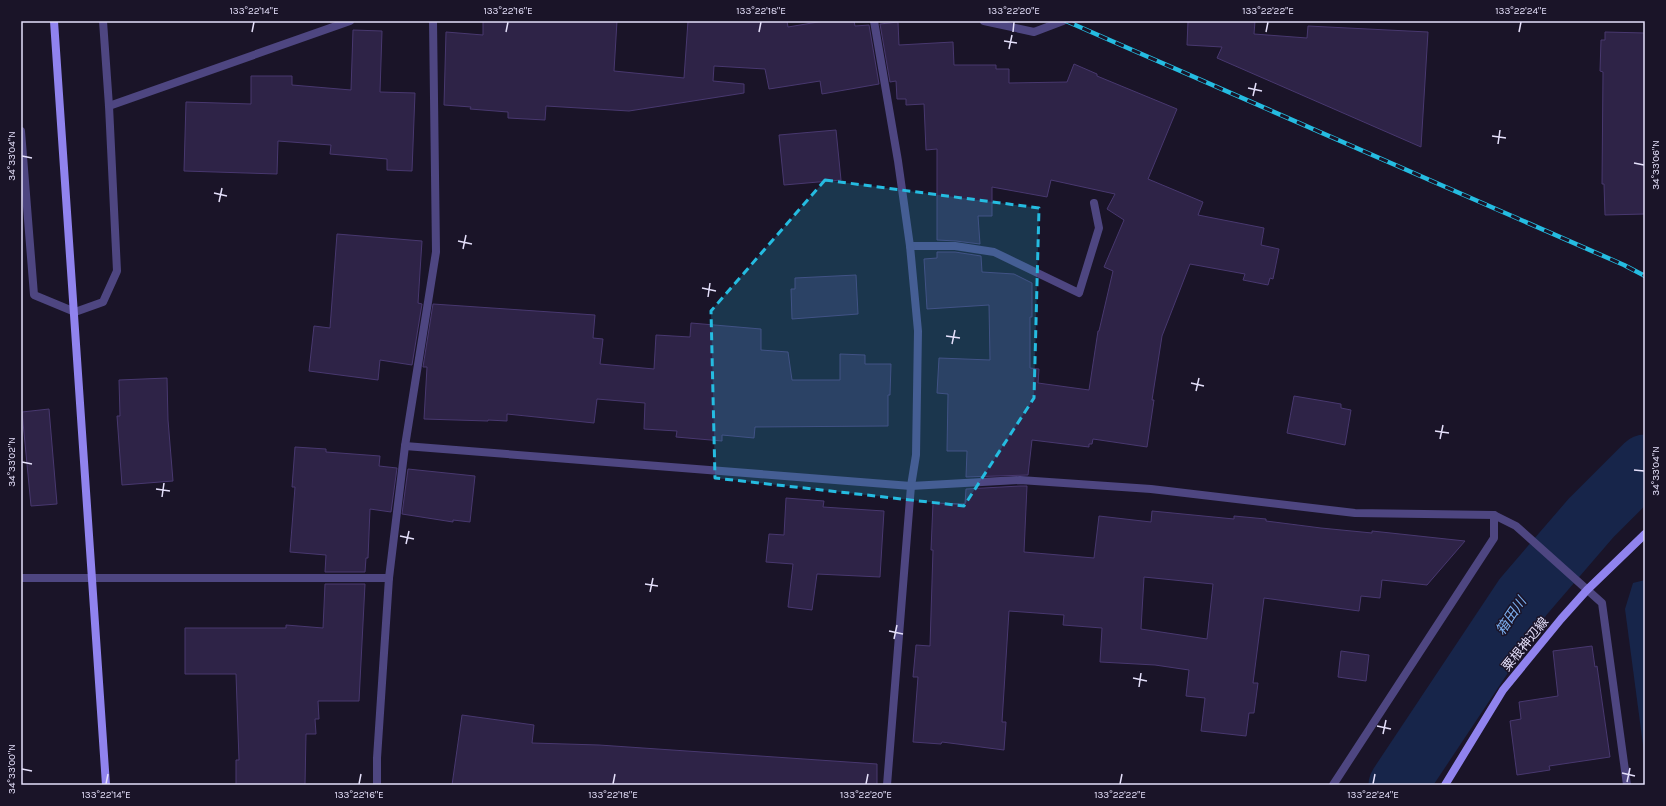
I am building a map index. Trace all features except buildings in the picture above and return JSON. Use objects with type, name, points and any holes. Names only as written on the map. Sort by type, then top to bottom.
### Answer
[{"type":"street","points":[[54,21],[106,785]]},
{"type":"street","points":[[21,131],[34,295],[75,312],[103,302],[117,271],[109,106],[103,21]]},
{"type":"street","points":[[109,106],[350,21]]},
{"type":"street","points":[[377,785],[377,758],[389,578],[405,446],[436,252],[433,21]]},
{"type":"street","points":[[874,21],[898,160],[910,246],[918,331],[916,455],[911,486],[886,785]]},
{"type":"street","points":[[984,21],[1034,32],[1063,21]]},
{"type":"street","points":[[910,246],[955,246],[994,252],[1079,293],[1099,228],[1094,202]]},
{"type":"street","points":[[405,446],[911,486],[1020,480],[1151,489],[1355,514],[1494,515],[1516,526],[1602,603],[1626,785]]},
{"type":"street","points":[[1333,785],[1494,538],[1494,515]]},
{"type":"street","name":"粟根神辺線","points":[[1445,785],[1503,690],[1561,619],[1587,590],[1645,534]]},
{"type":"street","points":[[21,578],[389,578]]},
{"type":"highlighted area","points":[[825,180],[1039,208],[1034,398],[964,506],[715,478],[711,311]]},
{"type":"water","points":[[1645,580],[1645,760],[1625,609],[1633,583]]},
{"type":"waterway","name":"箱田川","points":[[1398,785],[1523,597],[1591,518],[1645,464]]},
{"type":"railway","points":[[1066,21],[1624,265],[1645,276]]}]
